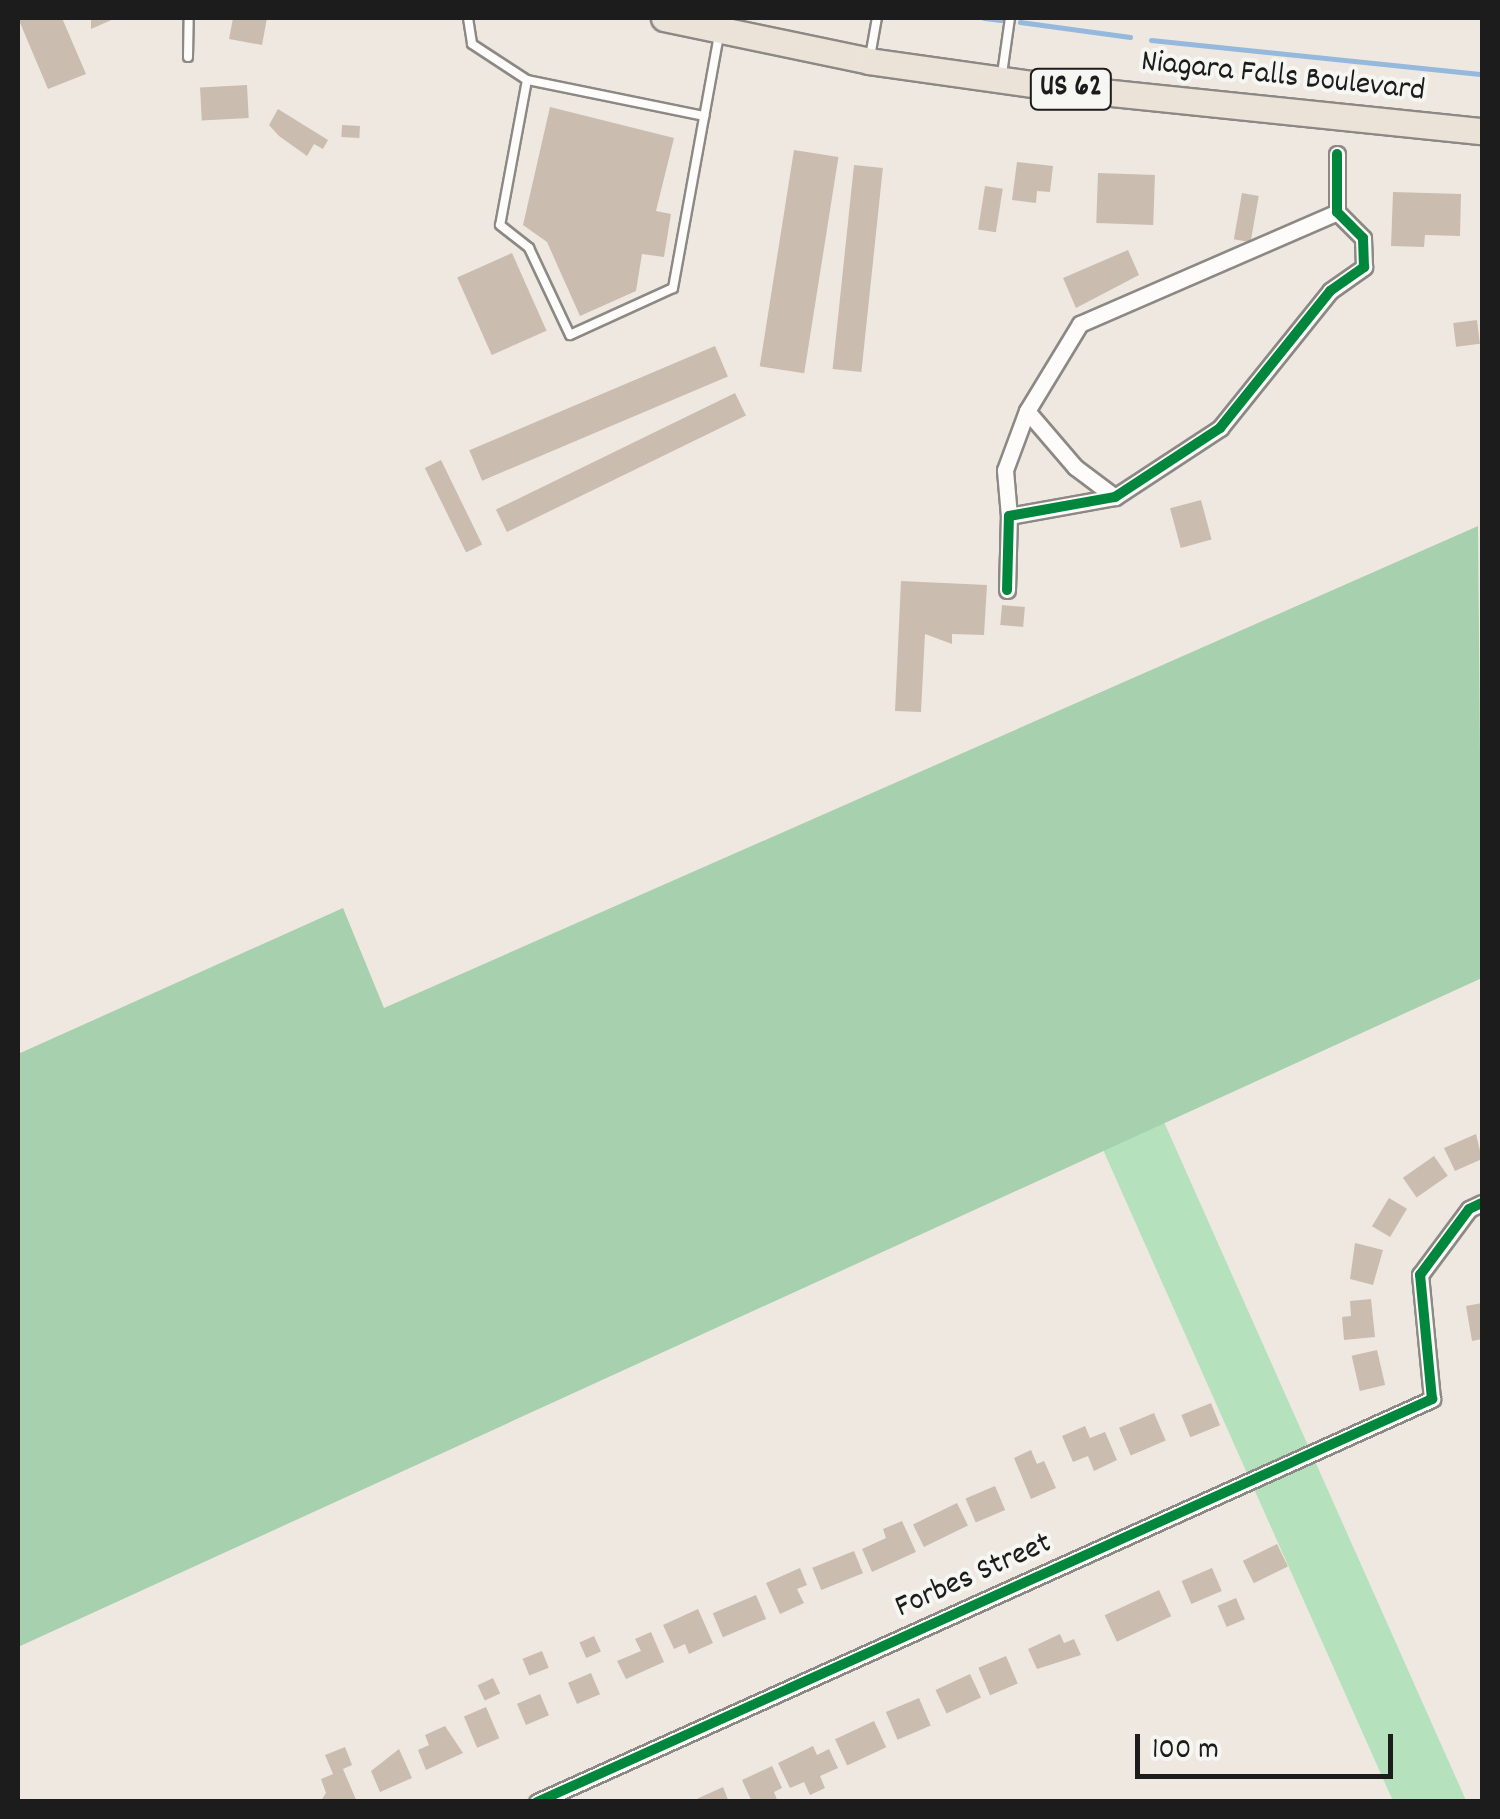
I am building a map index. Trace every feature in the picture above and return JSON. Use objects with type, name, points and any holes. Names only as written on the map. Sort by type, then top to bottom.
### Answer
[{"type":"main road","name":"Niagara Falls Boulevard","points":[[664,18],[869,61],[1482,131]]},
{"type":"street","points":[[1009,516],[1114,497],[1220,428],[1330,291],[1364,267],[1363,238],[1337,212],[1337,154]]},
{"type":"street","points":[[1007,590],[1009,516],[1005,470],[1028,411],[1080,324],[1337,212]]},
{"type":"street","points":[[1028,411],[1074,466],[1114,497]]},
{"type":"street","name":"Forbes Street","points":[[537,1802],[1432,1399],[1420,1275],[1468,1208],[1482,1202]]},
{"type":"lane","points":[[188,18],[188,56]]},
{"type":"lane","points":[[468,18],[472,44],[528,80],[704,116]]},
{"type":"lane","points":[[869,61],[878,18]]},
{"type":"lane","points":[[1001,79],[1010,18]]},
{"type":"lane","points":[[528,80],[500,224],[529,248],[570,335],[673,288],[720,30]]},
{"type":"green space","points":[[1478,526],[1482,978],[18,1647],[18,1054],[343,908],[384,1008]]},
{"type":"green space","points":[[1164,1122],[1466,1801],[1393,1802],[1103,1149]]},
{"type":"building","points":[[18,18],[62,18],[86,74],[48,89]]},
{"type":"building","points":[[91,18],[116,18],[91,29]]},
{"type":"building","points":[[233,18],[267,18],[262,45],[229,39]]},
{"type":"building","points":[[247,85],[249,118],[202,120],[200,87]]},
{"type":"building","points":[[550,107],[674,138],[656,211],[671,214],[664,257],[642,254],[636,291],[580,316],[547,242],[523,225]]},
{"type":"building","points":[[278,109],[328,140],[323,149],[314,144],[307,156],[279,136],[269,125]]},
{"type":"building","points":[[342,125],[360,126],[359,138],[341,137]]},
{"type":"building","points":[[794,150],[838,157],[804,373],[760,366]]},
{"type":"building","points":[[1017,162],[1053,166],[1050,192],[1037,191],[1036,203],[1012,200]]},
{"type":"building","points":[[854,165],[883,168],[861,372],[833,369]]},
{"type":"building","points":[[1098,173],[1155,175],[1153,225],[1096,223]]},
{"type":"building","points":[[985,186],[1003,189],[996,232],[978,229]]},
{"type":"building","points":[[1393,192],[1461,194],[1460,236],[1425,235],[1424,247],[1391,246]]},
{"type":"building","points":[[1242,193],[1259,196],[1251,242],[1234,239]]},
{"type":"building","points":[[1128,250],[1139,275],[1076,308],[1063,278]]},
{"type":"building","points":[[512,253],[547,331],[492,355],[457,277]]},
{"type":"building","points":[[1477,320],[1480,344],[1456,347],[1453,323]]},
{"type":"building","points":[[715,346],[728,376],[482,481],[469,450]]},
{"type":"building","points":[[735,393],[746,415],[507,532],[496,510]]},
{"type":"building","points":[[441,460],[482,544],[466,552],[425,468]]},
{"type":"building","points":[[1201,500],[1212,540],[1181,548],[1170,508]]},
{"type":"building","points":[[901,581],[987,585],[984,635],[952,634],[952,644],[925,634],[921,712],[895,711]]},
{"type":"building","points":[[1002,605],[1025,607],[1023,627],[1000,625]]},
{"type":"building","points":[[1476,1134],[1482,1159],[1455,1171],[1444,1148]]},
{"type":"building","points":[[1434,1156],[1448,1176],[1417,1197],[1403,1178]]},
{"type":"building","points":[[1389,1198],[1407,1209],[1390,1237],[1372,1226]]},
{"type":"building","points":[[1355,1243],[1383,1250],[1373,1285],[1350,1279]]},
{"type":"building","points":[[1371,1299],[1375,1337],[1344,1340],[1342,1317],[1351,1316],[1350,1301]]},
{"type":"building","points":[[1482,1303],[1482,1339],[1472,1341],[1466,1306]]},
{"type":"building","points":[[1377,1350],[1385,1385],[1360,1391],[1352,1356]]},
{"type":"building","points":[[1211,1403],[1220,1425],[1190,1437],[1181,1415]]},
{"type":"building","points":[[1154,1413],[1166,1441],[1131,1455],[1119,1428]]},
{"type":"building","points":[[1085,1426],[1090,1438],[1105,1432],[1117,1460],[1094,1471],[1088,1456],[1073,1462],[1062,1436]]},
{"type":"building","points":[[1031,1450],[1037,1464],[1044,1461],[1056,1488],[1031,1499],[1014,1458]]},
{"type":"building","points":[[995,1486],[1005,1510],[976,1522],[966,1499]]},
{"type":"building","points":[[957,1503],[968,1525],[924,1547],[913,1524]]},
{"type":"building","points":[[902,1521],[916,1552],[872,1572],[862,1549],[886,1538],[883,1529]]},
{"type":"building","points":[[1277,1544],[1288,1566],[1254,1583],[1243,1561]]},
{"type":"building","points":[[854,1551],[863,1573],[821,1590],[812,1568]]},
{"type":"building","points":[[800,1568],[807,1585],[797,1589],[804,1603],[780,1614],[766,1583]]},
{"type":"building","points":[[1212,1568],[1222,1591],[1191,1604],[1182,1581]]},
{"type":"building","points":[[1159,1590],[1171,1616],[1117,1642],[1105,1615]]},
{"type":"building","points":[[756,1595],[766,1619],[723,1637],[713,1613]]},
{"type":"building","points":[[1236,1598],[1245,1619],[1227,1627],[1218,1606]]},
{"type":"building","points":[[698,1609],[713,1643],[689,1654],[685,1644],[674,1649],[663,1625]]},
{"type":"building","points":[[651,1632],[664,1662],[626,1679],[617,1661],[641,1651],[635,1639]]},
{"type":"building","points":[[1060,1634],[1064,1643],[1074,1639],[1081,1655],[1037,1669],[1028,1649]]},
{"type":"building","points":[[594,1636],[601,1652],[586,1658],[579,1643]]},
{"type":"building","points":[[542,1651],[549,1668],[529,1676],[523,1659]]},
{"type":"building","points":[[1006,1656],[1018,1684],[990,1695],[978,1668]]},
{"type":"building","points":[[591,1673],[600,1694],[577,1704],[568,1683]]},
{"type":"building","points":[[970,1674],[981,1698],[947,1714],[936,1690]]},
{"type":"building","points":[[493,1678],[500,1693],[485,1701],[478,1685]]},
{"type":"building","points":[[540,1694],[549,1715],[526,1725],[517,1704]]},
{"type":"building","points":[[919,1698],[931,1726],[898,1740],[886,1712]]},
{"type":"building","points":[[486,1707],[499,1738],[477,1748],[464,1716]]},
{"type":"building","points":[[874,1721],[886,1747],[847,1765],[835,1739]]},
{"type":"building","points":[[445,1726],[463,1753],[426,1770],[418,1750],[429,1745],[425,1735]]},
{"type":"building","points":[[813,1746],[817,1755],[829,1749],[838,1768],[820,1776],[825,1788],[810,1795],[804,1782],[790,1788],[778,1763]]},
{"type":"building","points":[[345,1747],[352,1765],[343,1769],[357,1802],[320,1802],[326,1793],[321,1779],[333,1774],[325,1755]]},
{"type":"building","points":[[399,1749],[412,1778],[380,1792],[371,1771]]},
{"type":"building","points":[[772,1766],[782,1788],[774,1792],[778,1802],[752,1802],[742,1780]]},
{"type":"building","points":[[723,1787],[729,1802],[690,1802]]},
{"type":"waterway","points":[[984,18],[1001,20]]},
{"type":"waterway","points":[[1020,22],[1130,37]]},
{"type":"waterway","points":[[1151,40],[1482,74]]},
{"type":"cycle path","points":[[1007,590],[1009,516],[1115,497],[1220,428],[1330,291],[1364,267],[1363,238],[1337,212],[1337,154]]},
{"type":"cycle path","points":[[537,1802],[1432,1399],[1420,1275],[1469,1209],[1482,1203]]}]
